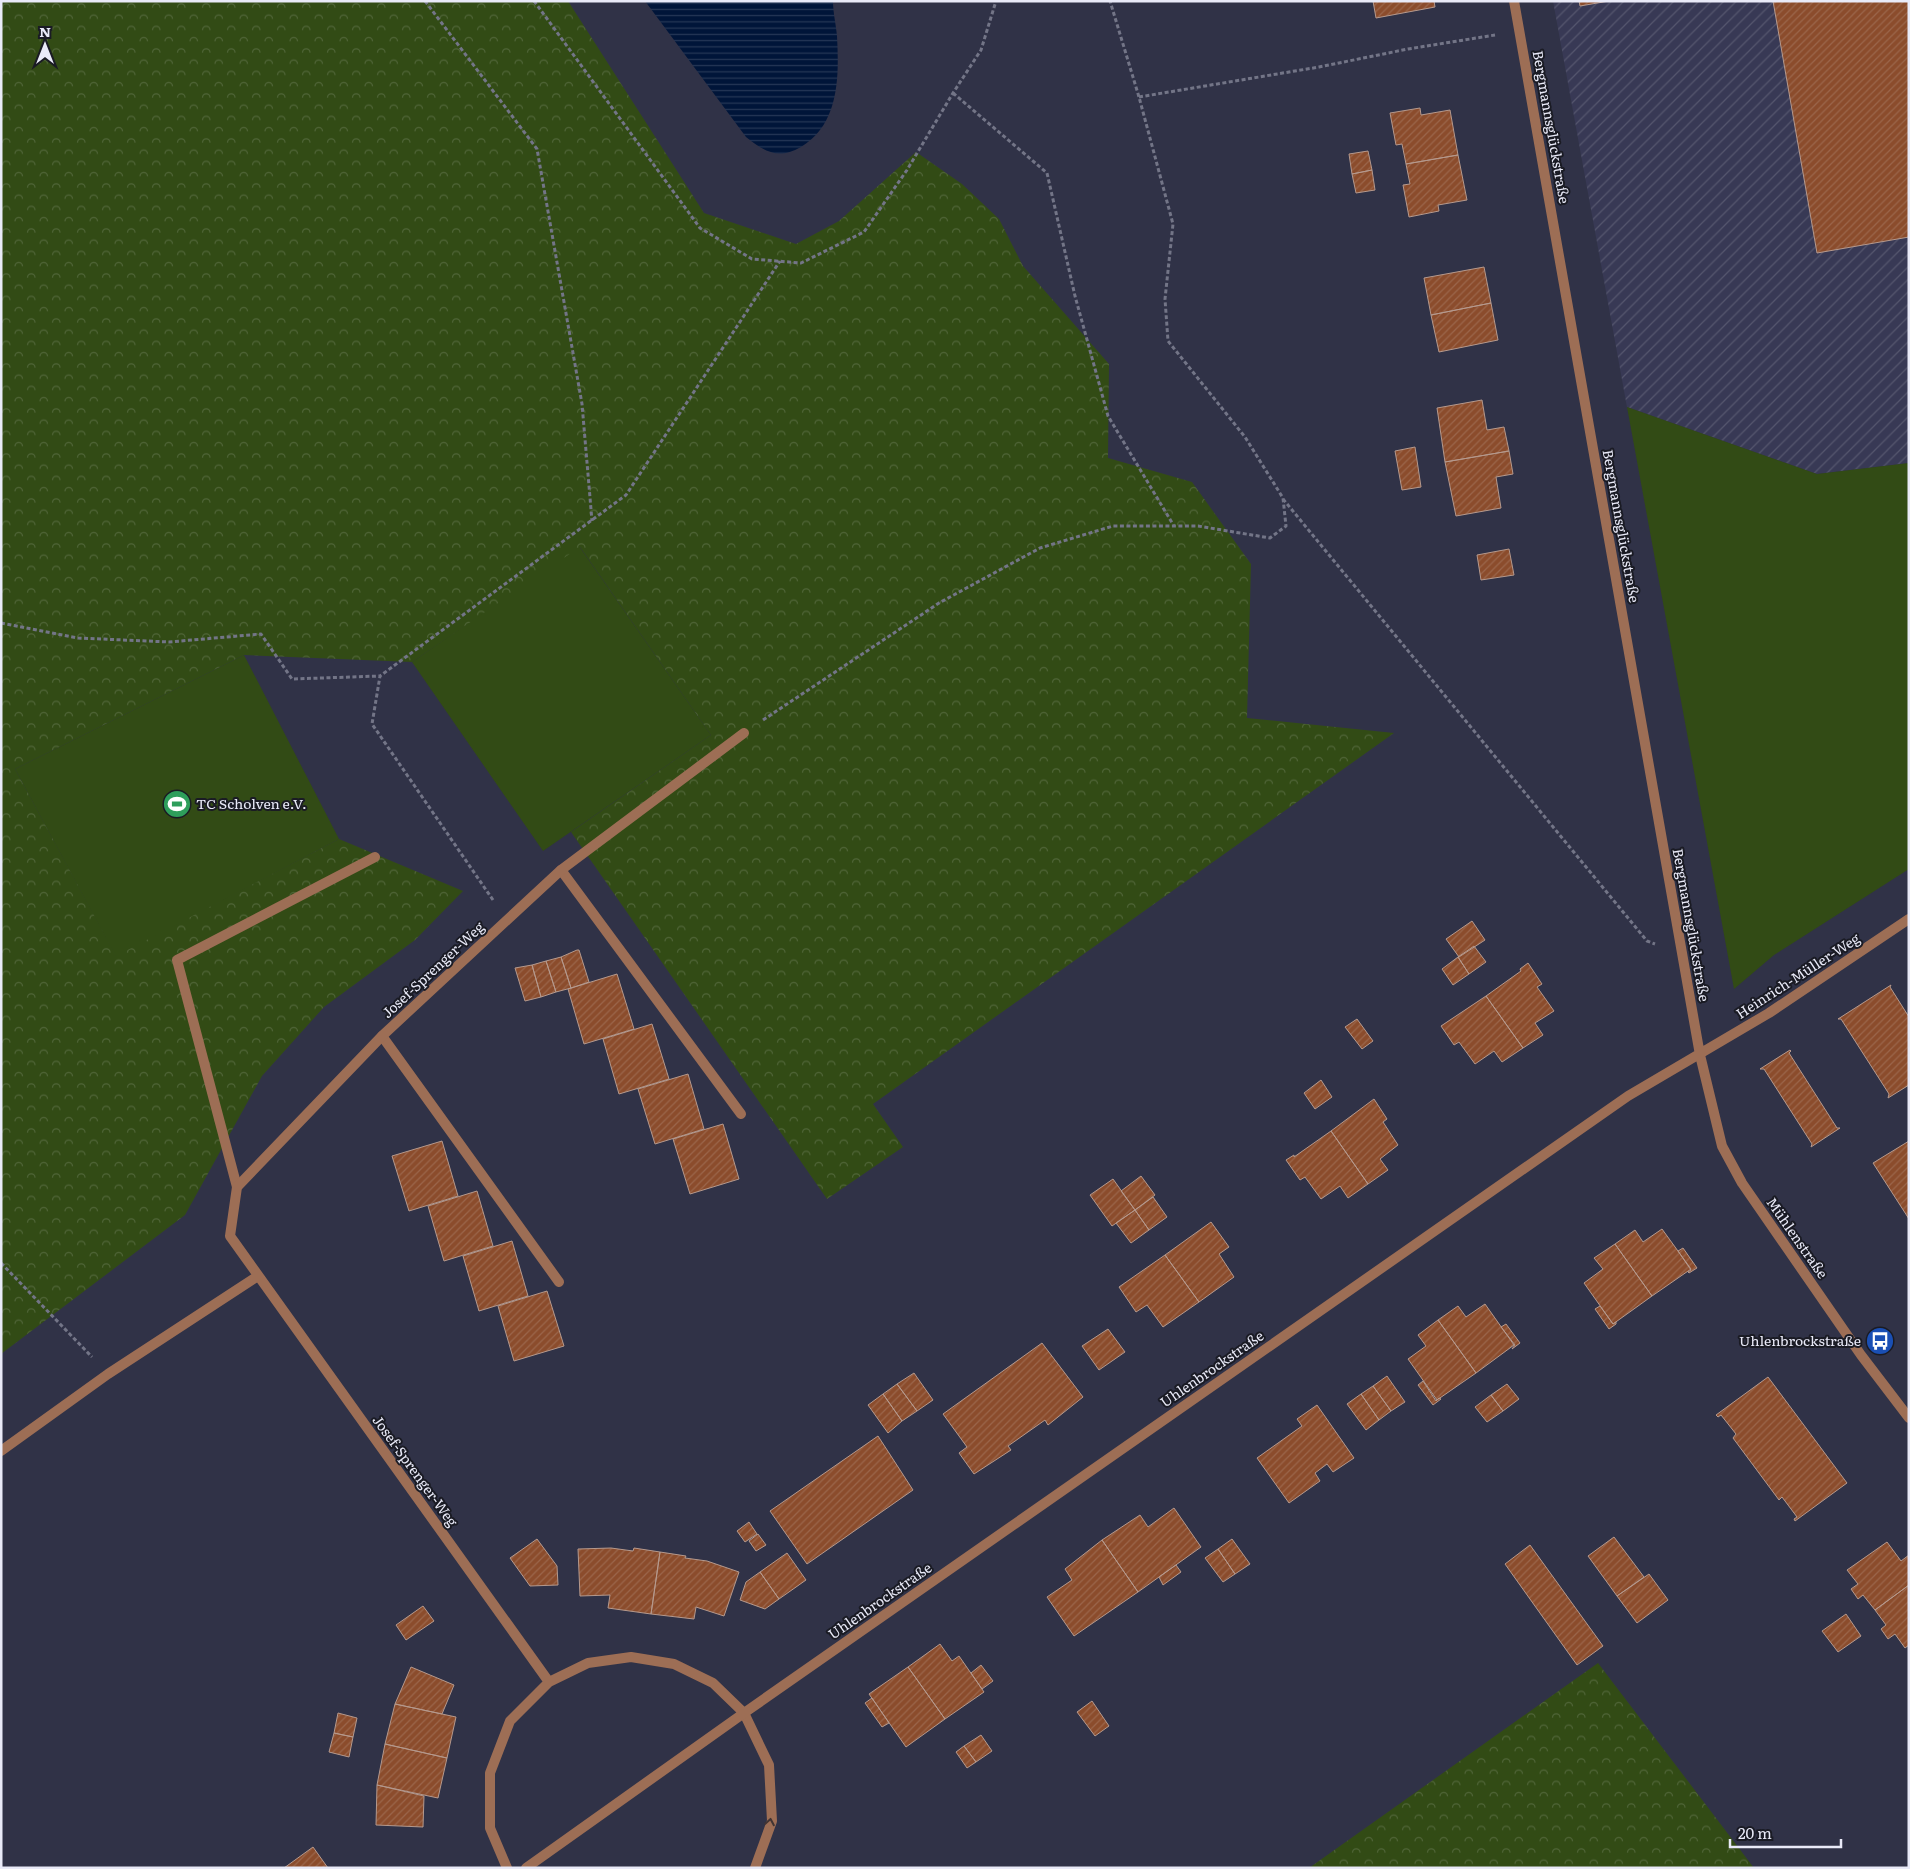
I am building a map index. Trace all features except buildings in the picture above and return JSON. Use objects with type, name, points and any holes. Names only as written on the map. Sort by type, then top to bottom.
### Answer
[{"type":"street","name":"Bergmannsglückstraße","points":[[1514,1],[1700,1055]]},
{"type":"street","name":"Josef-Sprenger-Weg","points":[[549,1682],[230,1236],[236,1188],[382,1036],[561,870],[744,733]]},
{"type":"street","points":[[236,1188],[177,960],[375,857]]},
{"type":"street","points":[[561,870],[741,1114]]},
{"type":"street","name":"Heinrich-Müller-Weg","points":[[1700,1055],[1769,1013],[1909,919]]},
{"type":"street","points":[[382,1036],[559,1282]]},
{"type":"street","name":"Mühlenstraße","points":[[1700,1055],[1722,1146],[1742,1182],[1861,1355],[1909,1418]]},
{"type":"street","name":"Uhlenbrockstraße","points":[[526,1868],[744,1713],[1620,1101],[1700,1055]]},
{"type":"street","points":[[1,1451],[108,1374],[258,1276]]},
{"type":"street","points":[[507,1868],[490,1828],[490,1772],[510,1721],[549,1682],[588,1663],[631,1657],[674,1664],[713,1683],[744,1713],[769,1764],[772,1821],[755,1868]]},
{"type":"path","points":[[425,1],[537,148],[582,404],[592,520]]},
{"type":"path","points":[[534,1],[700,228],[752,259],[801,263],[864,232],[907,170],[953,93],[982,50],[996,1]]},
{"type":"path","points":[[1110,1],[1139,97],[1173,224],[1165,299],[1168,341],[1245,437],[1283,498],[1647,940],[1682,954]]},
{"type":"path","points":[[1139,97],[1319,67],[1408,49],[1520,32]]},
{"type":"path","points":[[953,93],[1047,173],[1075,296],[1108,416],[1174,526]]},
{"type":"path","points":[[1,623],[78,638],[169,642],[262,634],[292,679],[380,676],[626,495],[780,261]]},
{"type":"path","points":[[744,733],[939,603],[1040,548],[1113,526],[1198,526],[1270,538],[1286,526],[1283,498]]},
{"type":"path","points":[[380,676],[372,724],[497,906]]},
{"type":"path","points":[[1,1262],[108,1374]]},
{"type":"shaded area","points":[[645,1],[833,1],[837,36],[837,82],[830,112],[823,125],[814,137],[801,147],[785,153],[778,154],[766,150],[753,142],[746,137]]},
{"type":"shaded area","points":[[1553,1],[1909,1],[1909,463],[1817,474],[1627,407]]},
{"type":"green space","points":[[1,1],[568,1],[704,213],[796,244],[839,221],[916,152],[962,184],[999,219],[1023,266],[1109,364],[1108,458],[1192,482],[1251,564],[1247,718],[1394,733],[873,1104],[903,1147],[827,1199],[571,832],[711,735],[580,547],[412,662],[244,655],[15,769],[116,956],[339,839],[463,891],[415,940],[324,1007],[262,1076],[185,1215],[1,1354]]},
{"type":"green space","points":[[1627,407],[1817,474],[1909,463],[1909,869],[1774,955],[1734,989]]},
{"type":"green space","points":[[579,546],[711,735],[543,851],[412,662]]},
{"type":"green space","name":"TC Scholven e.V.","points":[[244,655],[339,839],[116,957],[15,769]]},
{"type":"green space","points":[[1598,1663],[1754,1868],[1309,1868]]},
{"type":"place","name":"TC Scholven e.V.","points":[[177,804]]},
{"type":"place","name":"Uhlenbrockstraße","points":[[1880,1341]]}]
